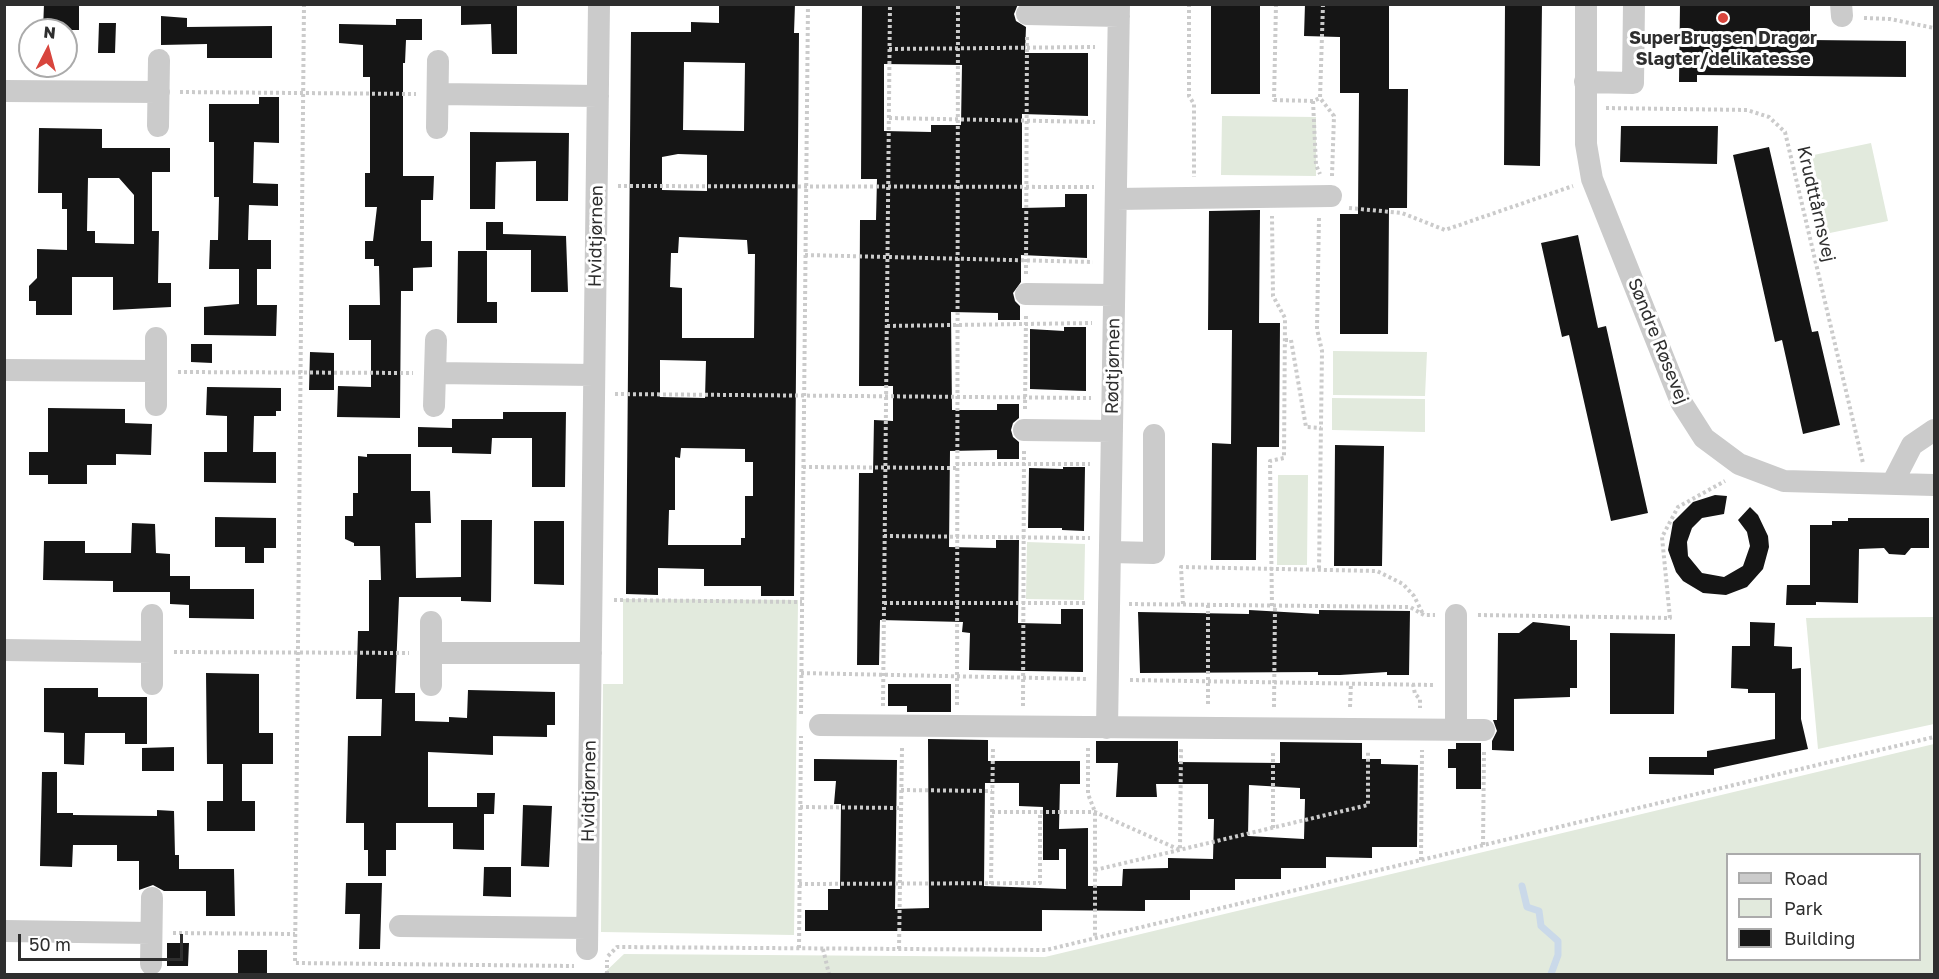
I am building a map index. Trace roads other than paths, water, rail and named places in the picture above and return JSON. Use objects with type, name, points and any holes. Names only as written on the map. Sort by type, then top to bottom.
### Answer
[{"type":"street","name":"Hvidtjørnen","points":[[400,926],[594,945],[591,599],[599,4]]},
{"type":"street","name":"Søndre Røsevej","points":[[1586,4],[1586,144],[1592,179],[1681,402],[1704,438],[1739,465],[1784,481],[1935,485]]},
{"type":"street","points":[[1585,82],[1633,83],[1634,4]]},
{"type":"street","points":[[1027,14],[1119,10]]},
{"type":"street","name":"Rødtjørnen","points":[[1107,728],[1119,10]]},
{"type":"street","points":[[158,126],[159,60]]},
{"type":"street","points":[[437,128],[438,61]]},
{"type":"street","points":[[4,91],[159,92]]},
{"type":"street","points":[[438,94],[598,96]]},
{"type":"street","points":[[1116,193],[1194,198],[1327,199]]},
{"type":"street","points":[[1026,294],[1114,295]]},
{"type":"street","points":[[156,338],[156,405]]},
{"type":"street","points":[[434,406],[436,340]]},
{"type":"street","points":[[4,370],[156,372]]},
{"type":"street","points":[[435,373],[594,385]]},
{"type":"street","points":[[1024,430],[1112,431]]},
{"type":"street","points":[[1892,484],[1912,445],[1935,430]]},
{"type":"street","points":[[1110,552],[1154,553],[1154,435]]},
{"type":"street","points":[[152,615],[152,684]]},
{"type":"street","points":[[1456,615],[1456,730]]},
{"type":"street","points":[[431,622],[431,685]]},
{"type":"street","points":[[4,650],[152,652]]},
{"type":"street","points":[[431,653],[591,653]]},
{"type":"street","points":[[807,724],[1484,730]]},
{"type":"street","points":[[151,964],[152,898]]},
{"type":"street","points":[[4,931],[151,933]]},
{"type":"waterway","points":[[1522,886],[1527,907],[1539,911],[1541,926],[1558,941],[1558,955],[1551,974]]},
{"type":"place","name":"SuperBrugsen Dragør Slagter/delikatesse","points":[[1723,18]]}]
